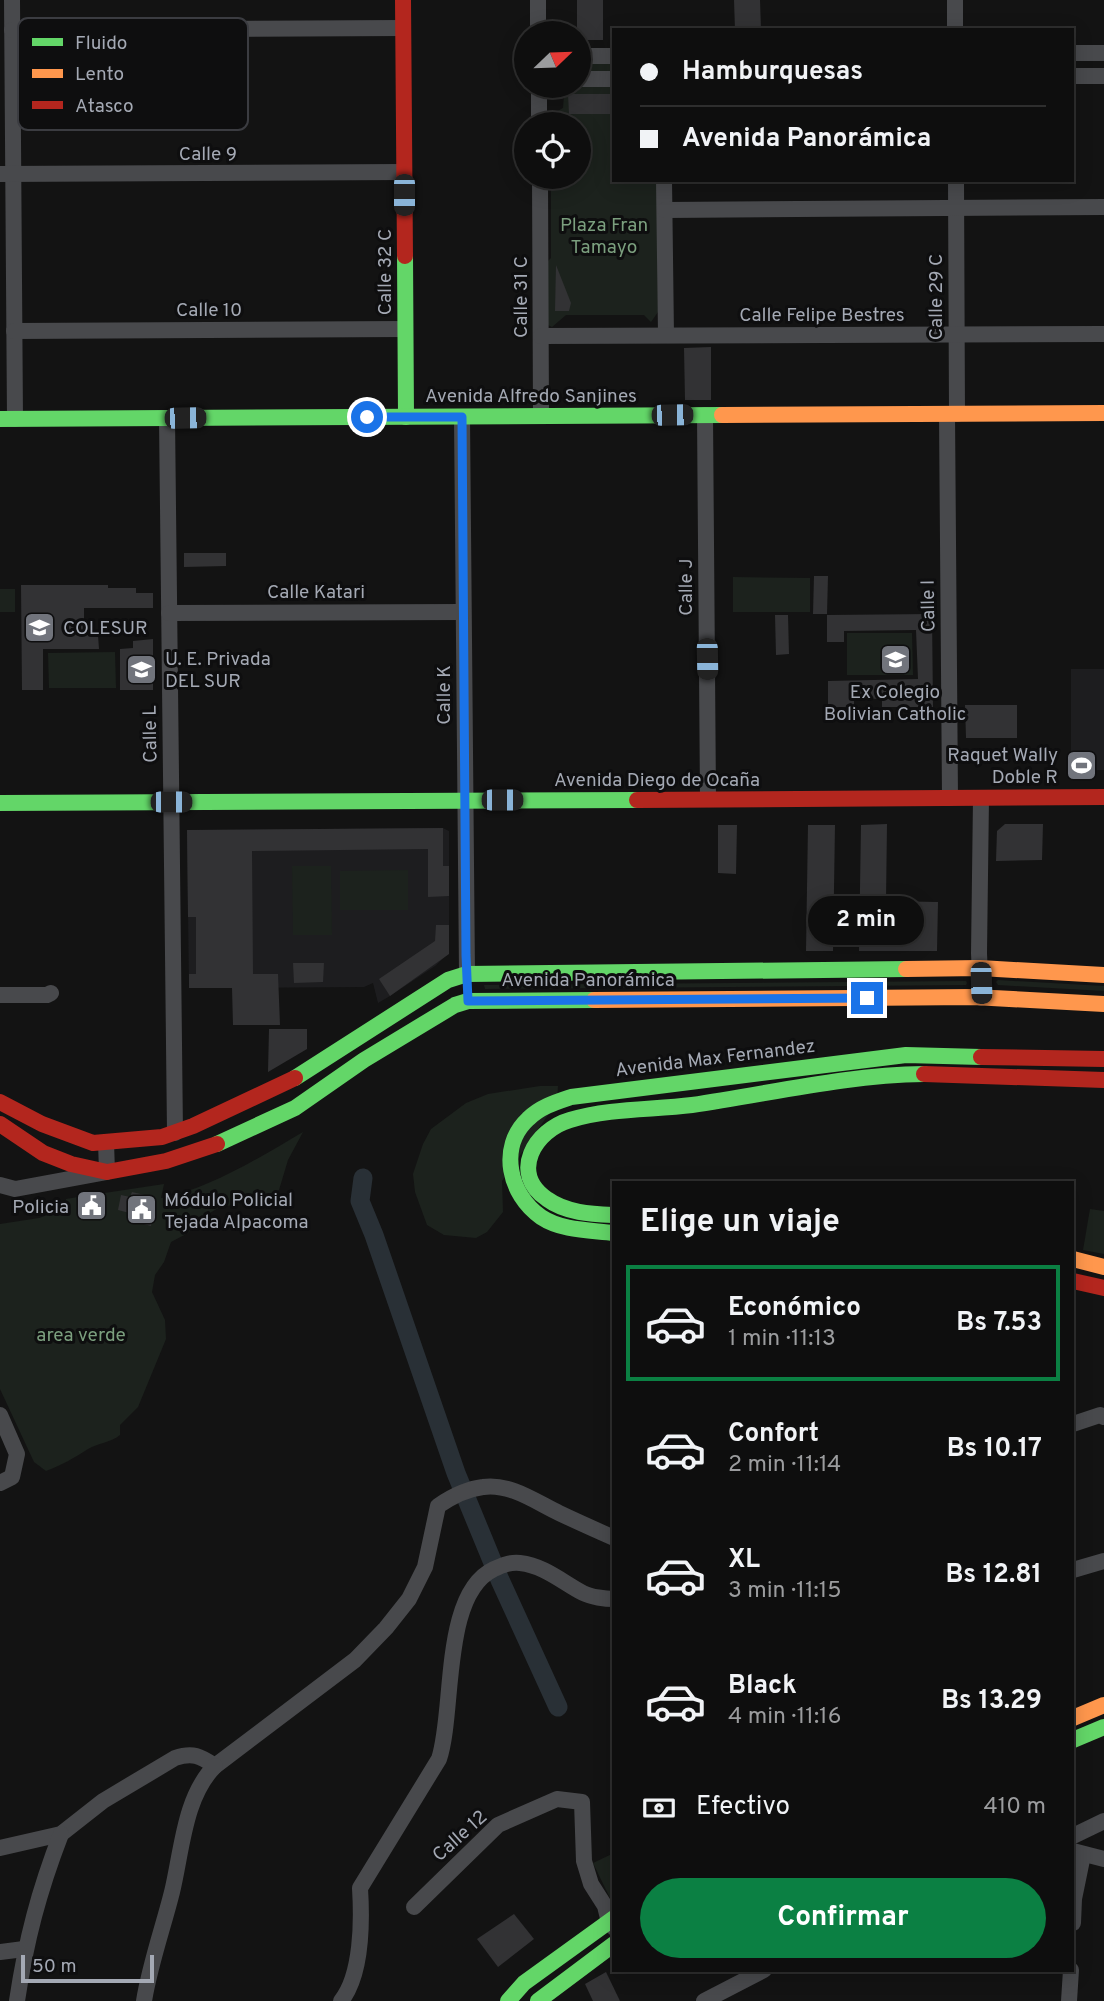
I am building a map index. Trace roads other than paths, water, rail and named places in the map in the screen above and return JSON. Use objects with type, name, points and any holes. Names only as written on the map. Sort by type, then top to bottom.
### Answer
[{"type":"main road","name":"Calle 32 C","points":[[403,0],[406,417]]},
{"type":"main road","name":"Avenida Alfredo Sanjines","points":[[7,419],[1104,413]]},
{"type":"main road","name":"Avenida Diego de Ocaña","points":[[0,803],[1104,797]]},
{"type":"main road","name":"Avenida Panorámica","points":[[0,1102],[42,1125],[93,1143],[162,1137],[284,1085],[448,980],[467,974],[980,968],[1104,975]]},
{"type":"main road","points":[[467,974],[468,1001]]},
{"type":"main road","name":"Avenida Panorámica","points":[[0,1124],[44,1153],[71,1164],[107,1172],[178,1158],[252,1129],[295,1108],[364,1060],[454,1005],[468,1001],[981,998],[1104,1004]]},
{"type":"main road","points":[[906,1055],[908,1074]]},
{"type":"main road","name":"Avenida Max Fernandez","points":[[612,1233],[564,1227],[543,1218],[519,1198],[509,1167],[512,1144],[524,1122],[534,1114],[571,1097],[906,1055],[1104,1059]]},
{"type":"main road","points":[[612,1215],[558,1205],[537,1190],[531,1179],[529,1157],[540,1136],[564,1122],[605,1113],[687,1105],[855,1079],[938,1073],[1104,1080]]},
{"type":"main road","points":[[175,1133],[178,1158]]},
{"type":"main road","points":[[1074,1259],[1104,1267]]},
{"type":"main road","points":[[1074,1281],[1104,1288]]},
{"type":"main road","points":[[1074,1718],[1104,1705]]},
{"type":"main road","points":[[1074,1740],[1104,1727]]},
{"type":"main road","points":[[508,2001],[524,1983],[612,1924]]},
{"type":"main road","points":[[538,2001],[612,1946]]},
{"type":"street","points":[[7,419],[14,331],[6,174],[12,0]]},
{"type":"street","points":[[538,0],[538,21]]},
{"type":"street","points":[[955,0],[955,28]]},
{"type":"street","points":[[248,29],[403,28]]},
{"type":"street","points":[[12,30],[18,30]]},
{"type":"street","points":[[1074,53],[1104,53]]},
{"type":"street","points":[[592,56],[612,56]]},
{"type":"street","points":[[1074,76],[1104,76]]},
{"type":"street","points":[[592,79],[612,79]]},
{"type":"street","name":"Calle 9","points":[[6,174],[404,172]]},
{"type":"street","points":[[664,182],[666,335]]},
{"type":"street","name":"Calle 29 C","points":[[952,414],[956,334],[956,182]]},
{"type":"street","name":"Calle 31 C","points":[[540,189],[541,416]]},
{"type":"street","points":[[665,210],[1104,207]]},
{"type":"street","name":"Calle 10","points":[[14,331],[405,329]]},
{"type":"street","name":"Calle Felipe Bestres","points":[[541,336],[1104,334]]},
{"type":"street","name":"Calle I","points":[[950,798],[952,414]]},
{"type":"street","name":"Calle J","points":[[705,415],[708,799]]},
{"type":"street","name":"Calle K","points":[[462,417],[467,974]]},
{"type":"street","name":"Calle L","points":[[167,418],[175,1133]]},
{"type":"street","name":"Calle Katari","points":[[169,613],[463,612]]},
{"type":"street","points":[[981,798],[981,998]]},
{"type":"street","points":[[0,995],[51,993]]},
{"type":"street","points":[[0,1185],[15,1189],[107,1172],[106,1142]]},
{"type":"street","points":[[0,1415],[17,1454],[12,1477],[0,1483]]},
{"type":"street","points":[[1074,1424],[1100,1415],[1104,1417]]},
{"type":"street","points":[[144,2001],[192,1804],[206,1775],[355,1660],[386,1628],[409,1599],[425,1567],[438,1507],[470,1489],[485,1486],[524,1494],[612,1537]]},
{"type":"street","points":[[1074,1570],[1104,1561]]},
{"type":"street","points":[[341,2001],[345,1996],[359,1948],[360,1888],[439,1759],[444,1744],[455,1639],[475,1584],[488,1572],[507,1563],[520,1563],[539,1567],[584,1594],[612,1600]]},
{"type":"street","points":[[0,1848],[61,1834],[103,1801],[175,1758],[198,1754],[215,1766]]},
{"type":"street","name":"Calle 12","points":[[414,1907],[498,1825],[557,1799],[582,1802],[584,1861],[591,1884],[612,1921]]},
{"type":"street","points":[[1074,1836],[1104,1821]]},
{"type":"street","points":[[18,2001],[24,1949],[40,1887],[61,1834]]},
{"type":"street","points":[[1074,1899],[1078,1853],[1104,1859]]},
{"type":"street","points":[[0,1952],[24,1949]]},
{"type":"street","points":[[704,2001],[760,1972]]},
{"type":"street","points":[[1069,2001],[1071,1972]]},
{"type":"waterway","points":[[363,1178],[360,1201],[456,1473],[500,1580],[558,1707]]},
{"type":"place","name":"COLESUR","points":[[40,627]]},
{"type":"place","name":"Ex Colegio Bolivian Catholic","points":[[895,660]]},
{"type":"place","name":"U. E. Privada DEL SUR","points":[[142,669]]},
{"type":"place","name":"Raquet Wally Doble R","points":[[1081,765]]},
{"type":"place","name":"Policia","points":[[92,1206]]},
{"type":"place","name":"Módulo Policial Tejada Alpacoma","points":[[141,1210]]},
{"type":"park label","name":"Plaza Fran Tamayo","points":[[604,235]]},
{"type":"park label","name":"area verde","points":[[81,1334]]}]
